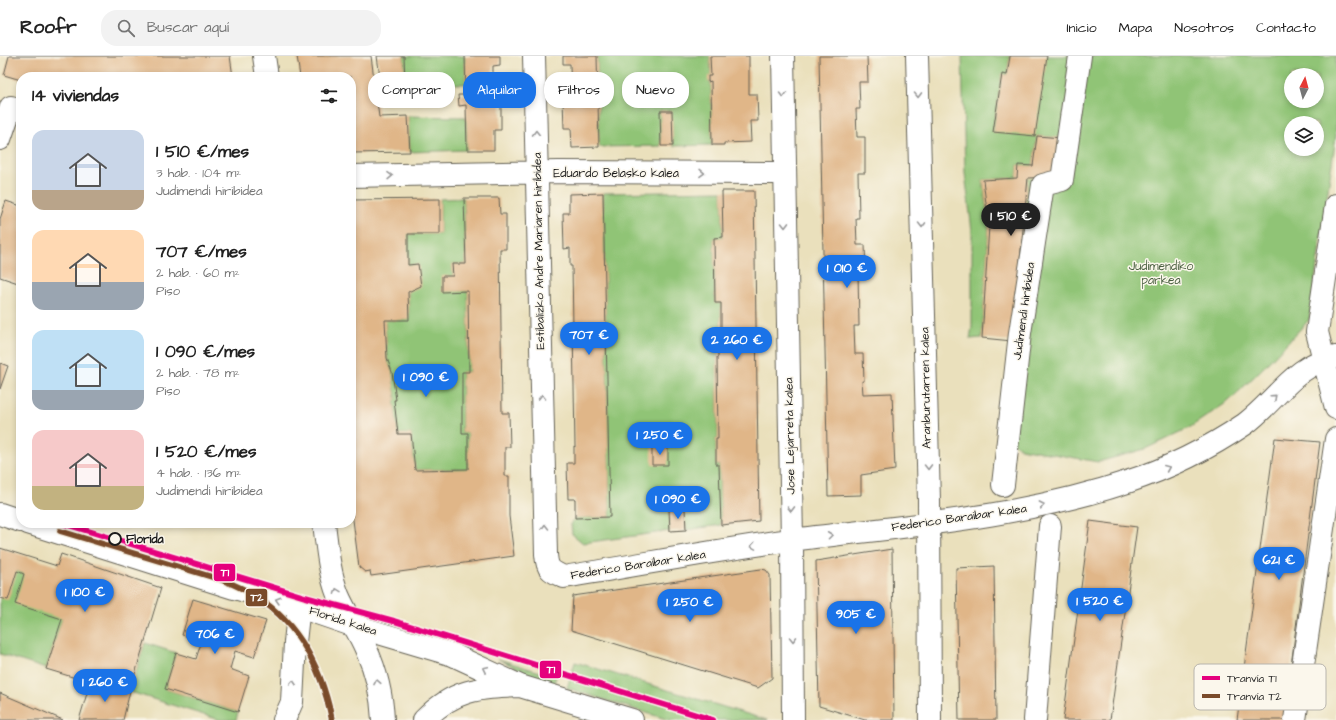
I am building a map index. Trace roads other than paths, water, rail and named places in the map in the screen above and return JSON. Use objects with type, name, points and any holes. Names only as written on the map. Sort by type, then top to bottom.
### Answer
[{"type":"street","points":[[264,56],[266,72]]},
{"type":"street","name":"Estibalizko Andre Mariaren hiribidea","points":[[534,56],[547,566]]},
{"type":"street","name":"Jose Lejarreta kalea","points":[[783,56],[792,540],[793,720]]},
{"type":"street","name":"Aranburutarren kalea","points":[[917,56],[929,523],[930,720]]},
{"type":"street","name":"Judimendi hiribidea","points":[[1003,485],[1020,333],[1043,185],[1062,180],[1080,56]]},
{"type":"street","points":[[0,139],[11,107]]},
{"type":"street","name":"Eduardo Belasko kalea","points":[[356,176],[537,172],[784,173]]},
{"type":"street","points":[[1336,204],[1317,332],[1330,358],[1336,408]]},
{"type":"street","name":"Federico Baraibar kalea","points":[[547,566],[554,573],[564,577],[792,540],[996,513],[1090,495],[1152,474],[1205,450],[1246,422],[1304,370],[1330,358]]},
{"type":"street","points":[[1303,664],[1336,439]]},
{"type":"street","points":[[0,514],[16,519]]},
{"type":"street","points":[[1035,720],[1050,526]]},
{"type":"street","name":"Florida kalea","points":[[44,528],[234,588],[299,606],[354,626],[453,655],[520,686],[632,720]]},
{"type":"street","points":[[325,528],[329,561],[334,582],[339,596],[366,648],[375,669],[383,720]]},
{"type":"street","points":[[284,720],[292,702],[295,642],[299,606]]},
{"type":"street","points":[[424,720],[440,704],[466,691],[484,688],[520,686]]},
{"type":"street","points":[[1295,720],[1296,710]]},
{"type":"tram line","name":"T1","points":[[78,528],[305,597],[394,621],[713,720]]},
{"type":"tram line","name":"T2","points":[[60,531],[222,580],[245,590],[265,602],[282,617],[309,653],[326,696],[332,720]]},
{"type":"place","name":"Florida","points":[[115,539]]},
{"type":"park label","name":"Judimendiko parkea","points":[[1161,273]]}]
